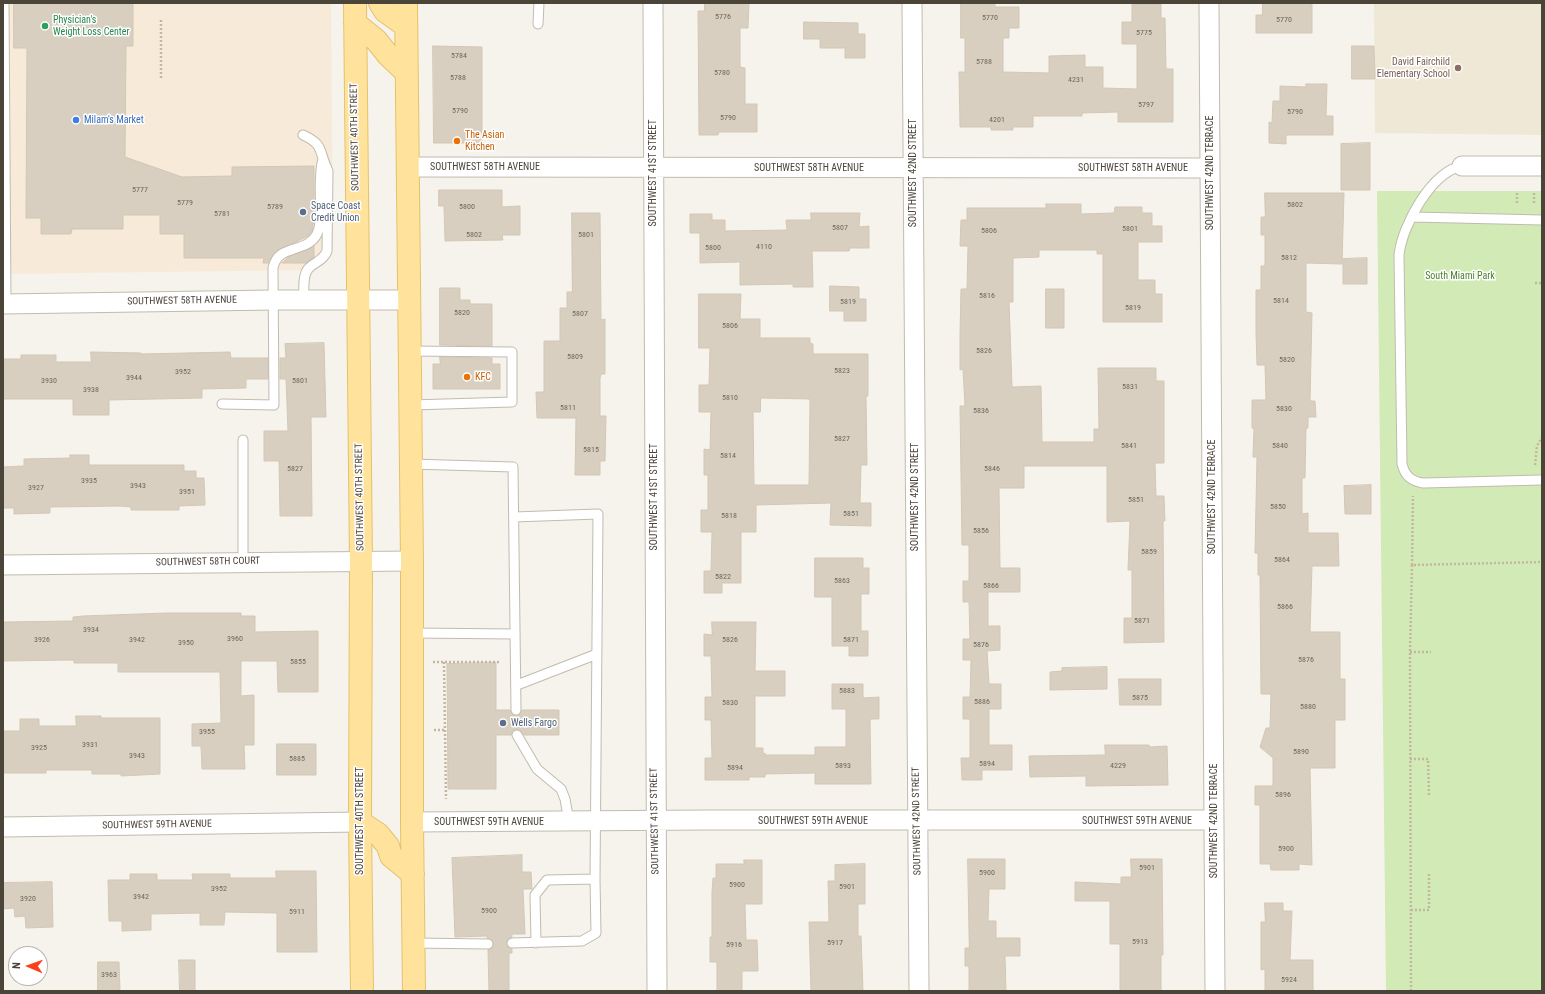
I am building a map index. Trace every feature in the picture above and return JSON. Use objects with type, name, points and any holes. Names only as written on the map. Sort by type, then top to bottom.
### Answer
[{"type":"main road","points":[[380,3],[385,11],[406,26]]},
{"type":"main road","points":[[406,3],[412,464],[412,822],[414,991]]},
{"type":"main road","points":[[355,13],[388,55],[407,73]]},
{"type":"main road","name":"SOUTHWEST 40TH STREET","points":[[355,13],[361,561],[360,822],[362,991]]},
{"type":"main road","points":[[360,822],[378,834],[388,846],[392,856],[413,874]]},
{"type":"street","name":"SOUTHWEST 41ST STREET","points":[[653,3],[657,991]]},
{"type":"street","name":"SOUTHWEST 42ND STREET","points":[[912,3],[919,991]]},
{"type":"street","name":"SOUTHWEST 42ND TERRACE","points":[[1209,3],[1215,991]]},
{"type":"street","points":[[1462,166],[1542,166]]},
{"type":"street","name":"SOUTHWEST 58TH AVENUE","points":[[408,167],[1210,168]]},
{"type":"street","name":"SOUTHWEST 58TH AVENUE","points":[[5,304],[274,300],[410,300]]},
{"type":"street","name":"SOUTHWEST 58TH COURT","points":[[3,565],[412,561]]},
{"type":"street","name":"SOUTHWEST 59TH AVENUE","points":[[412,822],[1214,820]]},
{"type":"street","name":"SOUTHWEST 59TH AVENUE","points":[[3,827],[360,822]]},
{"type":"lane","points":[[4,3],[5,304]]},
{"type":"lane","points":[[538,24],[539,3]]},
{"type":"lane","points":[[303,135],[316,141],[322,150],[323,160],[328,170],[328,243],[325,257],[308,268],[306,274],[304,300]]},
{"type":"lane","points":[[222,404],[274,405],[274,259],[281,253],[312,241],[317,233],[319,221],[319,171],[323,160]]},
{"type":"lane","points":[[1462,166],[1446,172],[1439,178],[1423,199],[1400,244],[1401,457],[1404,472],[1413,480],[1423,483],[1542,480]]},
{"type":"lane","points":[[1413,217],[1542,220]]},
{"type":"lane","points":[[410,351],[512,352],[512,402],[411,405]]},
{"type":"lane","points":[[243,440],[244,562]]},
{"type":"lane","points":[[412,464],[513,468],[517,684],[516,710]]},
{"type":"lane","points":[[512,943],[582,941],[596,933],[595,879],[597,821],[598,514],[514,517]]},
{"type":"lane","points":[[412,633],[515,634]]},
{"type":"lane","points":[[517,684],[597,654]]},
{"type":"lane","points":[[517,735],[537,769],[561,789],[565,799],[568,822]]},
{"type":"lane","points":[[536,943],[535,895],[548,880],[595,879]]},
{"type":"lane","points":[[413,943],[488,944]]},
{"type":"path","points":[[161,20],[161,79]]},
{"type":"path","points":[[1534,192],[1534,210]]},
{"type":"path","points":[[1517,193],[1517,210]]},
{"type":"path","points":[[1535,283],[1542,283]]},
{"type":"path","points":[[1535,470],[1536,446],[1542,437]]},
{"type":"path","points":[[1411,991],[1410,652],[1413,498]]},
{"type":"path","points":[[1412,565],[1542,562]]},
{"type":"path","points":[[1410,652],[1431,652]]},
{"type":"path","points":[[431,662],[501,662]]},
{"type":"path","points":[[444,662],[446,799]]},
{"type":"path","points":[[431,730],[445,730]]},
{"type":"path","points":[[1410,759],[1428,759],[1429,796]]},
{"type":"path","points":[[1411,910],[1429,910],[1429,873]]},
{"type":"shaded area","points":[[3,3],[331,3],[333,248],[331,257],[324,265],[313,270],[3,274]]},
{"type":"shaded area","name":"David Fairchild Elementary School","points":[[1374,3],[1542,3],[1542,135],[1375,133]]},
{"type":"green space","name":"South Miami Park","points":[[1377,191],[1542,191],[1542,991],[1386,991]]},
{"type":"building","points":[[14,3],[133,3],[133,46],[126,46],[125,157],[182,177],[232,176],[232,167],[314,166],[314,219],[312,231],[308,236],[278,250],[269,263],[263,263],[264,258],[184,258],[184,234],[160,234],[160,215],[123,215],[123,229],[72,229],[71,234],[41,234],[41,218],[26,218],[27,48],[14,48]]},
{"type":"building","points":[[705,3],[749,3],[748,28],[740,28],[740,67],[745,68],[745,104],[757,104],[757,132],[719,132],[718,135],[699,135],[698,11],[704,11]]},
{"type":"building","points":[[961,3],[995,3],[995,7],[1019,7],[1019,28],[1009,28],[1009,38],[1003,38],[1003,72],[1049,73],[1049,56],[1085,55],[1085,67],[1103,67],[1103,88],[1137,89],[1137,44],[1122,44],[1122,22],[1132,22],[1132,4],[1161,4],[1161,18],[1165,18],[1166,69],[1173,69],[1173,122],[1118,122],[1118,112],[1082,113],[1082,116],[1033,116],[1033,127],[1013,127],[1013,130],[991,130],[991,127],[960,127],[959,72],[965,72],[965,38],[961,38]]},
{"type":"building","points":[[1263,3],[1312,3],[1312,33],[1256,33],[1256,15],[1262,15]]},
{"type":"building","points":[[804,22],[858,23],[858,34],[865,34],[865,58],[845,58],[845,48],[820,48],[820,39],[804,39]]},
{"type":"building","points":[[433,46],[482,47],[482,143],[434,143]]},
{"type":"building","points":[[1352,46],[1374,46],[1375,79],[1352,79]]},
{"type":"building","points":[[1306,84],[1327,84],[1326,116],[1333,116],[1333,135],[1286,135],[1286,144],[1269,143],[1269,122],[1272,123],[1273,101],[1280,101],[1280,86],[1306,87]]},
{"type":"building","points":[[1370,143],[1370,190],[1341,190],[1341,144]]},
{"type":"building","points":[[439,190],[502,190],[502,207],[520,206],[520,235],[502,235],[503,240],[445,241],[444,206],[439,206]]},
{"type":"building","points":[[1265,193],[1344,193],[1342,264],[1306,263],[1306,312],[1312,313],[1310,401],[1315,401],[1316,417],[1308,417],[1308,428],[1306,428],[1305,478],[1302,478],[1302,514],[1308,513],[1308,533],[1338,533],[1339,566],[1312,566],[1310,632],[1340,632],[1340,679],[1345,679],[1345,720],[1335,720],[1335,768],[1310,768],[1312,865],[1299,864],[1299,870],[1271,870],[1270,864],[1260,864],[1260,805],[1255,805],[1255,786],[1273,786],[1273,758],[1260,747],[1266,728],[1270,728],[1271,694],[1261,694],[1260,575],[1258,575],[1258,553],[1255,553],[1257,457],[1253,457],[1254,428],[1252,428],[1252,400],[1266,400],[1265,365],[1257,365],[1256,332],[1256,290],[1261,290],[1261,266],[1265,266],[1265,235],[1261,235],[1261,217],[1265,217]]},
{"type":"building","points":[[1046,204],[1081,204],[1081,214],[1114,213],[1115,207],[1142,207],[1142,213],[1152,213],[1152,226],[1162,226],[1162,242],[1138,242],[1138,280],[1155,280],[1155,294],[1162,294],[1162,322],[1103,322],[1103,254],[1097,254],[1097,250],[1039,250],[1039,257],[1013,258],[1013,302],[1009,302],[1012,387],[1041,386],[1042,442],[1094,442],[1094,429],[1099,429],[1098,368],[1156,368],[1156,381],[1164,381],[1164,463],[1155,463],[1156,496],[1164,496],[1164,642],[1124,643],[1124,618],[1132,618],[1132,570],[1128,570],[1130,521],[1107,522],[1107,466],[1024,466],[1024,488],[999,488],[1000,568],[1020,568],[1020,592],[988,592],[988,626],[1000,626],[1000,650],[987,651],[989,684],[1001,684],[1001,709],[989,709],[989,745],[1012,745],[1012,770],[982,770],[982,780],[962,780],[961,758],[970,758],[970,719],[963,719],[963,697],[970,697],[971,660],[963,660],[963,639],[970,639],[969,602],[963,602],[963,581],[969,581],[969,545],[962,545],[960,406],[965,406],[963,369],[960,370],[960,335],[961,289],[967,289],[968,246],[960,246],[961,220],[967,220],[967,208],[1046,208]]},
{"type":"building","points":[[572,213],[600,213],[601,320],[605,319],[605,374],[601,374],[600,378],[600,416],[606,416],[605,461],[600,461],[600,475],[575,475],[576,418],[537,418],[536,392],[544,392],[544,341],[560,341],[560,308],[567,308],[567,292],[572,292]]},
{"type":"building","points":[[811,213],[860,213],[859,227],[869,226],[869,248],[850,248],[849,251],[812,251],[813,287],[793,287],[793,284],[740,285],[740,262],[700,263],[700,233],[690,233],[690,214],[712,214],[712,220],[725,220],[725,231],[787,230],[786,220],[811,220]]},
{"type":"building","points":[[314,246],[314,257],[306,263],[282,263],[289,257]]},
{"type":"building","points":[[1367,258],[1367,284],[1343,284],[1343,259]]},
{"type":"building","points":[[830,286],[859,287],[859,299],[866,299],[866,321],[844,321],[844,311],[830,311]]},
{"type":"building","points":[[440,288],[460,288],[460,300],[470,300],[470,304],[492,304],[492,346],[440,345]]},
{"type":"building","points":[[1046,289],[1064,289],[1064,328],[1046,328]]},
{"type":"building","points":[[699,294],[741,294],[740,319],[760,319],[760,338],[810,338],[810,343],[813,344],[813,354],[868,354],[868,396],[866,396],[867,465],[861,465],[860,503],[871,503],[871,526],[830,525],[831,503],[756,505],[756,532],[741,532],[741,583],[722,583],[722,593],[704,593],[704,571],[711,571],[712,532],[701,532],[701,510],[708,510],[708,475],[704,475],[704,449],[710,450],[711,412],[699,412],[699,385],[709,385],[710,348],[699,348]],"holes":[[[761,398],[810,399],[809,485],[754,485],[753,412],[760,412]]]},
{"type":"building","points":[[324,343],[326,417],[311,417],[312,516],[280,516],[279,461],[264,461],[264,431],[288,431],[286,379],[280,379],[280,358],[286,358],[285,344]]},
{"type":"building","points":[[91,352],[141,354],[230,352],[231,358],[268,358],[268,379],[246,379],[246,388],[202,389],[202,398],[109,400],[109,415],[73,415],[73,399],[3,399],[3,359],[21,359],[21,355],[56,355],[56,362],[91,362]]},
{"type":"building","name":"KFC","points":[[440,357],[492,358],[492,364],[500,364],[500,389],[433,389],[433,364],[440,364]]},
{"type":"building","points":[[70,455],[89,455],[89,465],[184,465],[184,471],[196,471],[196,478],[204,478],[205,505],[179,506],[179,510],[131,510],[131,507],[120,506],[50,507],[50,513],[14,514],[14,508],[3,508],[3,467],[24,466],[24,459],[70,458]]},
{"type":"building","points":[[1371,485],[1371,514],[1345,514],[1344,486]]},
{"type":"building","points":[[815,558],[863,558],[863,568],[869,568],[869,594],[861,594],[861,631],[868,631],[868,656],[849,656],[849,646],[832,646],[832,597],[815,597]]},
{"type":"building","points":[[167,613],[241,613],[241,616],[255,616],[255,632],[318,631],[318,692],[278,692],[277,661],[241,661],[241,696],[254,695],[254,745],[244,745],[245,769],[202,769],[201,746],[192,746],[192,724],[221,723],[220,672],[118,672],[118,663],[74,663],[74,660],[3,661],[3,622],[73,621],[73,617],[83,616]]},
{"type":"building","points":[[712,622],[756,622],[755,671],[785,671],[785,696],[755,696],[755,748],[763,748],[763,754],[765,753],[765,755],[815,755],[815,747],[846,747],[846,709],[832,709],[832,684],[863,684],[863,698],[879,697],[879,719],[870,719],[871,784],[815,784],[815,773],[765,774],[765,777],[749,777],[749,780],[705,780],[705,758],[712,758],[711,720],[705,720],[705,697],[712,697],[711,656],[704,656],[704,634],[712,635]]},
{"type":"building","name":"Wells Fargo","points":[[496,663],[496,710],[510,710],[511,713],[516,716],[519,715],[522,710],[559,710],[559,735],[524,735],[517,729],[512,732],[511,735],[496,735],[496,789],[448,789],[447,664]]},
{"type":"building","points":[[1107,667],[1107,689],[1050,690],[1050,672],[1062,671],[1062,668]]},
{"type":"building","points":[[1119,679],[1161,679],[1161,705],[1120,705]]},
{"type":"building","points":[[76,716],[101,716],[101,718],[160,718],[160,774],[121,776],[121,774],[92,774],[92,770],[46,770],[46,773],[3,773],[3,731],[20,731],[20,719],[39,719],[39,726],[76,726]]},
{"type":"building","points":[[277,744],[316,744],[316,775],[277,775]]},
{"type":"building","points":[[1105,745],[1149,745],[1150,747],[1167,746],[1168,785],[1086,786],[1086,776],[1030,777],[1029,756],[1105,755]]},
{"type":"building","points":[[522,855],[522,872],[531,872],[532,889],[523,889],[525,934],[512,934],[512,937],[507,941],[507,946],[512,949],[512,953],[509,953],[509,991],[489,991],[488,950],[493,947],[493,941],[487,938],[487,936],[455,937],[452,858]]},
{"type":"building","points":[[968,859],[1005,859],[1005,889],[989,889],[988,921],[996,921],[996,938],[1020,938],[1020,956],[1005,956],[1006,991],[969,991],[969,966],[965,966],[965,948],[969,948]]},
{"type":"building","points":[[1131,859],[1162,859],[1163,955],[1161,955],[1161,991],[1120,991],[1120,944],[1110,944],[1110,901],[1075,901],[1075,882],[1121,884],[1121,877],[1131,877]]},
{"type":"building","points":[[744,860],[762,860],[762,904],[745,904],[746,940],[757,940],[758,971],[742,971],[742,991],[717,991],[717,962],[710,962],[713,878],[716,878],[716,864],[744,864]]},
{"type":"building","points":[[865,864],[865,904],[858,904],[858,936],[861,936],[863,991],[811,991],[809,922],[829,922],[828,881],[835,881],[835,865]]},
{"type":"building","points":[[276,871],[316,871],[317,952],[277,952],[277,913],[225,912],[224,925],[200,925],[200,913],[151,914],[151,930],[122,931],[122,921],[109,921],[108,880],[130,880],[130,874],[157,874],[157,880],[193,880],[192,874],[230,874],[230,878],[276,878]]},
{"type":"building","points":[[52,882],[53,927],[26,928],[25,916],[15,917],[14,908],[3,909],[3,883]]},
{"type":"building","points":[[1265,903],[1283,903],[1283,911],[1292,911],[1290,960],[1313,960],[1313,991],[1265,991],[1265,969],[1261,970],[1261,922],[1265,922]]},
{"type":"building","points":[[179,960],[195,960],[195,991],[180,991]]},
{"type":"building","points":[[98,962],[119,962],[120,991],[98,991]]},
{"type":"place","name":"Physician's Weight Loss Center","points":[[45,26]]},
{"type":"place","name":"David Fairchild Elementary School","points":[[1458,68]]},
{"type":"place","name":"Milam's Market","points":[[76,120]]},
{"type":"place","name":"The Asian Kitchen","points":[[457,141]]},
{"type":"place","name":"Space Coast Credit Union","points":[[303,212]]},
{"type":"place","name":"KFC","points":[[467,377]]},
{"type":"place","name":"Wells Fargo","points":[[503,723]]}]
